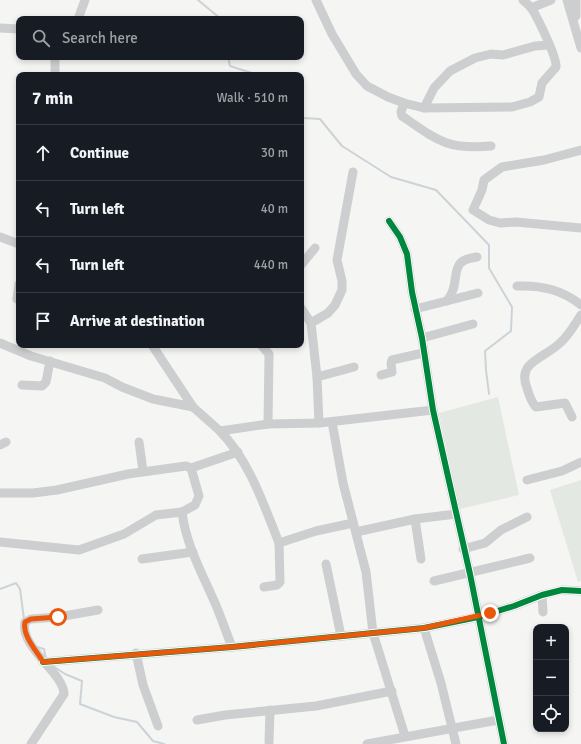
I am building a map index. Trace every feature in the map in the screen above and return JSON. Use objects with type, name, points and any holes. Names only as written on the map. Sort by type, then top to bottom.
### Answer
[{"type":"street","points":[[79,16],[85,0]]},
{"type":"street","points":[[316,0],[332,34],[363,83],[371,89],[404,103],[424,108],[512,107],[536,100],[541,94],[542,83],[556,67],[556,59],[531,8],[523,0]]},
{"type":"street","points":[[531,8],[551,0]]},
{"type":"street","points":[[568,0],[578,31]]},
{"type":"street","points":[[576,0],[578,31],[581,48]]},
{"type":"street","points":[[0,28],[16,29]]},
{"type":"street","points":[[424,108],[434,88],[450,71],[475,58],[491,54],[503,55],[535,46],[549,45]]},
{"type":"street","points":[[54,72],[55,60]]},
{"type":"street","points":[[404,103],[401,112],[402,116],[438,141],[468,148],[491,146]]},
{"type":"street","points":[[581,150],[544,160],[502,167],[484,180],[482,190],[474,204],[473,210],[489,220],[500,223],[523,223],[581,228]]},
{"type":"street","points":[[311,323],[328,313],[335,305],[342,290],[342,282],[337,260],[353,172]]},
{"type":"street","points":[[388,221],[404,245],[422,338],[423,353],[433,410],[463,549],[470,574],[504,744]]},
{"type":"street","points":[[0,237],[16,243]]},
{"type":"street","points":[[304,261],[315,248]]},
{"type":"street","points":[[447,301],[454,291],[458,265],[462,262],[477,257]]},
{"type":"street","points":[[517,286],[546,288],[570,297],[581,305]]},
{"type":"street","points":[[415,308],[478,293]]},
{"type":"street","points":[[304,312],[311,323],[317,377],[319,423]]},
{"type":"street","points":[[572,417],[565,403],[536,407],[526,386],[524,374],[527,367],[562,342],[581,315]]},
{"type":"street","points":[[422,338],[473,324]]},
{"type":"street","points":[[0,343],[50,361],[105,378],[122,387],[153,399],[193,408]]},
{"type":"street","points":[[154,348],[193,408],[220,431],[238,452],[257,488],[279,543],[280,582],[277,585],[264,587]]},
{"type":"street","points":[[264,348],[269,354],[268,424]]},
{"type":"street","points":[[381,375],[392,372],[392,360],[423,353]]},
{"type":"street","points":[[22,385],[42,386],[46,382],[50,361]]},
{"type":"street","points":[[317,377],[354,367]]},
{"type":"street","points":[[220,431],[268,424],[332,422],[433,410]]},
{"type":"street","points":[[332,422],[343,483],[366,572],[374,633],[405,736]]},
{"type":"street","points":[[139,442],[143,471]]},
{"type":"street","points":[[0,493],[33,493],[57,490],[143,471],[186,466],[191,468],[238,452]]},
{"type":"street","points":[[527,480],[562,471],[581,462]]},
{"type":"street","points":[[0,542],[79,550],[124,534],[156,515],[182,512],[195,505],[199,496],[191,468]]},
{"type":"street","points":[[182,512],[186,535],[192,552],[216,605],[232,647]]},
{"type":"street","points":[[279,543],[316,531],[355,528],[456,514]]},
{"type":"street","points":[[463,549],[485,543],[501,530],[527,517]]},
{"type":"street","points":[[415,519],[420,559]]},
{"type":"street","points":[[142,559],[192,552]]},
{"type":"street","points":[[434,581],[470,574],[530,558]]},
{"type":"street","points":[[326,564],[341,636]]},
{"type":"street","points":[[43,662],[136,653],[232,647],[424,628],[478,617],[514,606],[542,594],[562,590],[581,591]]},
{"type":"street","points":[[542,594],[543,612]]},
{"type":"street","points":[[31,744],[64,694],[61,683],[43,662],[30,641],[24,627],[27,620],[98,610]]},
{"type":"street","points":[[424,628],[453,727],[456,744]]},
{"type":"street","points":[[136,653],[143,685],[158,726]]},
{"type":"street","points":[[197,720],[270,710],[316,706],[392,691]]},
{"type":"street","points":[[269,742],[270,710]]},
{"type":"street","points":[[367,744],[396,741],[405,736],[498,720]]},
{"type":"shaded area","points":[[498,397],[519,495],[460,509],[439,413]]},
{"type":"shaded area","points":[[581,480],[581,581],[578,582],[550,490]]},
{"type":"waterway","points":[[198,0],[217,16]]},
{"type":"waterway","points":[[229,60],[230,66],[249,72]]},
{"type":"waterway","points":[[304,118],[320,119],[342,146],[391,177],[436,190],[489,245],[489,268],[512,307],[511,331],[485,351],[489,394]]},
{"type":"waterway","points":[[0,589],[16,583],[20,589],[24,619]]},
{"type":"waterway","points":[[37,647],[44,649],[46,659]]},
{"type":"waterway","points":[[53,666],[65,674],[82,681],[80,704],[114,717],[137,722],[153,741],[164,744]]},
{"type":"cycle path","points":[[389,221],[400,237],[407,254],[412,292],[422,338],[433,410],[470,574],[504,744]]},
{"type":"cycle path","points":[[43,662],[232,647],[424,628],[478,617],[514,606],[542,595],[562,590],[581,591]]},
{"type":"route","points":[[58,617],[31,619],[25,622],[24,627],[30,641],[43,662],[136,653],[232,647],[424,628],[478,617],[490,613]]}]
